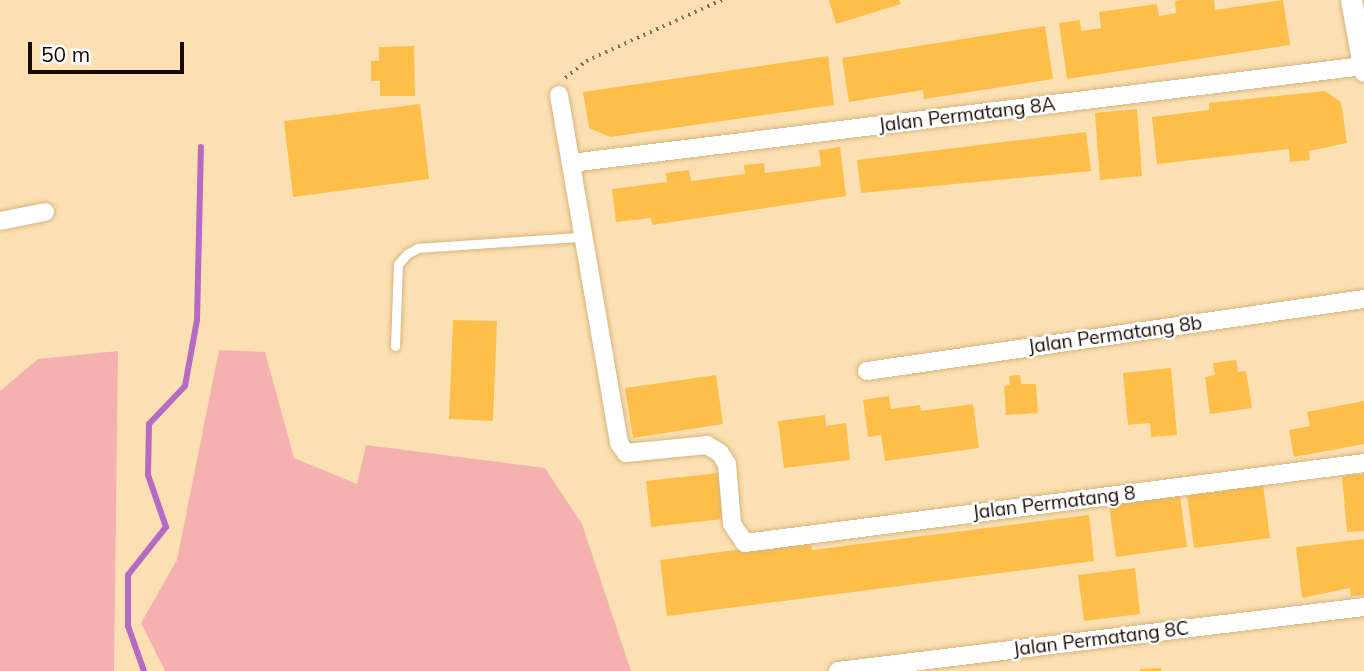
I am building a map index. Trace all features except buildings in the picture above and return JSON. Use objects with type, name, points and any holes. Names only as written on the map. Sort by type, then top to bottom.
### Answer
[{"type":"street","points":[[1351,0],[1364,69]]},
{"type":"street","name":"Jalan Permatang 8A","points":[[571,163],[1364,69]]},
{"type":"street","points":[[559,95],[581,237]]},
{"type":"street","points":[[0,221],[45,212]]},
{"type":"street","name":"Jalan Permatang 8","points":[[581,237],[619,443],[626,453],[707,445],[720,453],[727,464],[732,524],[745,543],[1364,463]]},
{"type":"street","name":"Jalan Permatang 8b","points":[[867,371],[1364,299]]},
{"type":"street","name":"Jalan Permatang 8C","points":[[838,671],[1364,607]]},
{"type":"lane","points":[[395,346],[398,264],[407,254],[418,248],[581,237]]},
{"type":"path","points":[[559,95],[565,79],[586,61],[722,0]]},
{"type":"shaded area","points":[[219,350],[265,352],[294,458],[357,484],[366,445],[545,468],[582,524],[631,671],[165,671],[141,623],[177,560]]},
{"type":"shaded area","points":[[118,351],[114,671],[0,671],[0,391],[38,359]]},
{"type":"waterway","points":[[144,671],[128,626],[128,575],[166,527],[148,475],[149,424],[185,386],[197,320],[201,147]]}]
